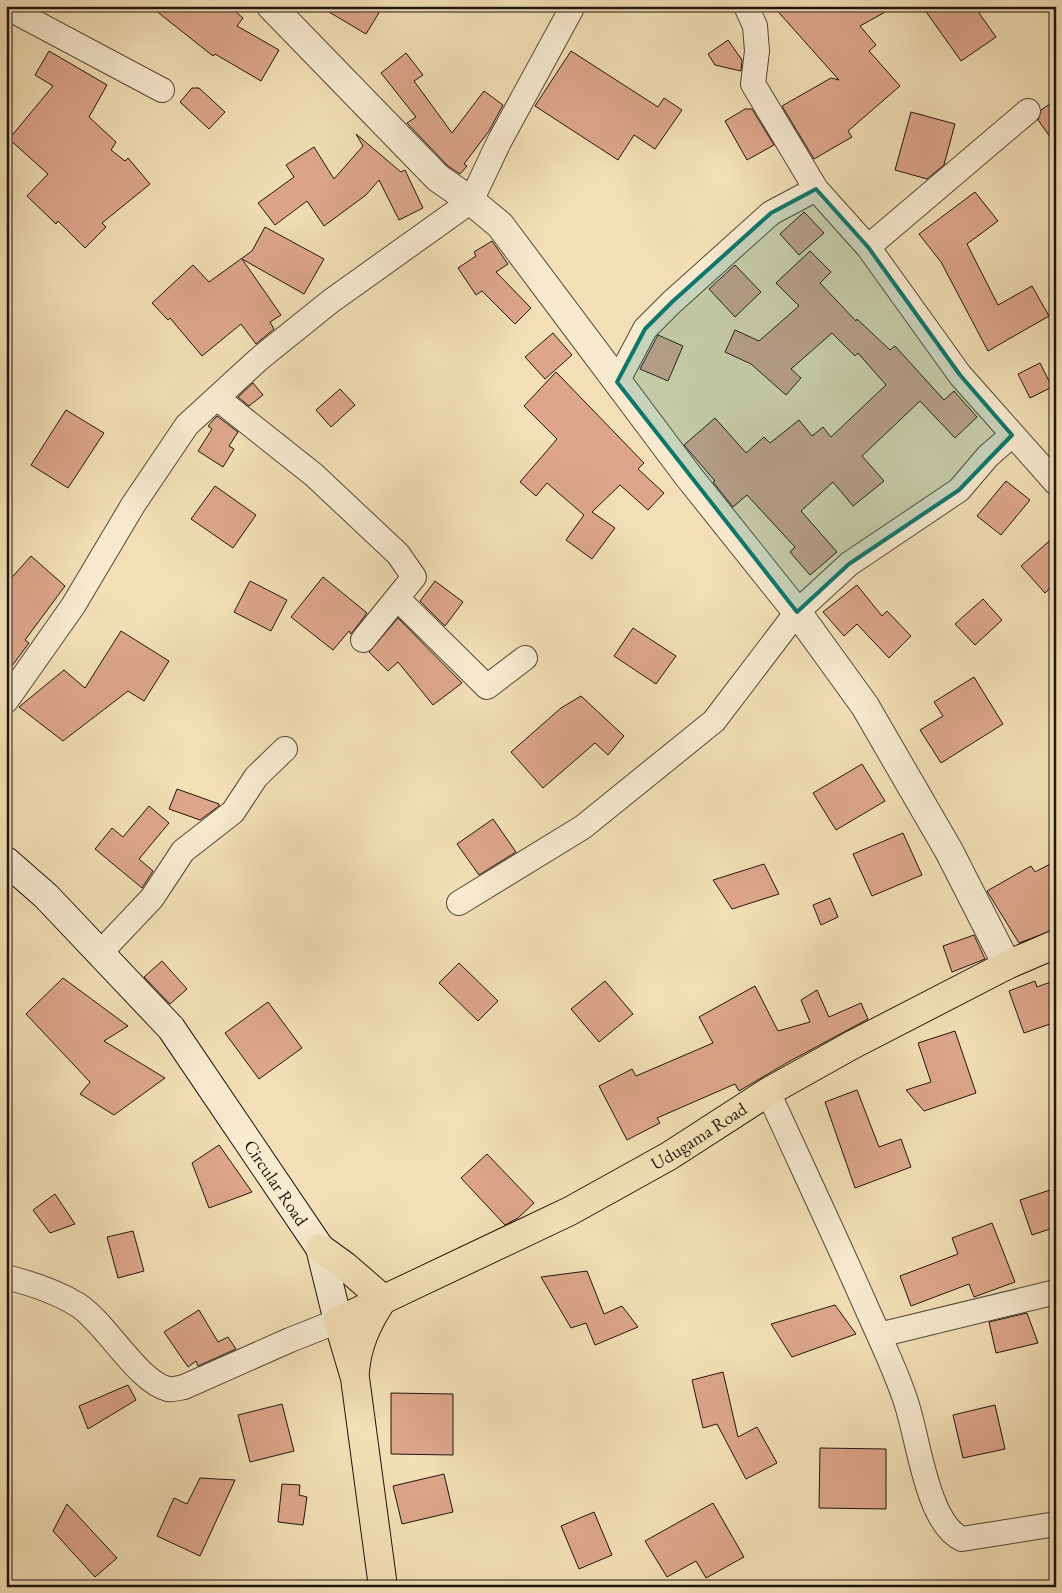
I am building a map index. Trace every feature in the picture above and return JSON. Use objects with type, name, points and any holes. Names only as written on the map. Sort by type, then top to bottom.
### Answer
[{"type":"main road","name":"Udugama Road","points":[[338,1321],[570,1211],[669,1156],[768,1092],[852,1045],[1007,965],[1056,944]]},
{"type":"main road","points":[[320,1248],[383,1299],[372,1316],[360,1343],[354,1378]]},
{"type":"main road","name":"Circular Road","points":[[338,1321],[354,1378],[383,1587]]},
{"type":"street","points":[[271,6],[438,178],[472,201],[500,225],[740,543],[797,612],[865,706],[949,851],[1007,965]]},
{"type":"street","points":[[6,701],[73,606],[133,505],[187,425],[259,359],[330,301],[472,201],[499,142],[573,6]]},
{"type":"street","points":[[746,6],[755,26],[757,51],[753,84],[816,189],[868,247],[960,376],[1056,483]]},
{"type":"street","points":[[6,7],[162,90]]},
{"type":"street","points":[[868,247],[1028,111]]},
{"type":"street","points":[[617,382],[646,329],[672,302],[771,213],[816,189]]},
{"type":"street","points":[[217,398],[314,475],[398,554],[414,578],[363,640]]},
{"type":"street","points":[[459,903],[583,827],[714,721],[797,612],[849,564],[959,490],[988,456],[1012,435]]},
{"type":"street","points":[[398,599],[487,687],[524,658]]},
{"type":"street","points":[[100,953],[152,898],[183,851],[233,812],[256,777],[286,749]]},
{"type":"street","name":"Circular Road","points":[[6,861],[46,896],[171,1028],[320,1248],[338,1321]]},
{"type":"street","points":[[768,1092],[879,1335],[906,1401],[921,1466],[945,1526],[954,1535],[962,1539],[1056,1524]]},
{"type":"street","points":[[6,1277],[31,1284],[79,1306],[103,1328],[128,1359],[152,1380],[168,1389],[184,1387],[338,1321]]},
{"type":"street","points":[[879,1335],[1056,1292]]},
{"type":"highlighted area","points":[[816,189],[868,247],[960,375],[1012,435],[959,490],[849,564],[797,612],[617,382],[645,329],[672,302],[771,213]]},
{"type":"building","points":[[150,6],[229,6],[243,18],[237,26],[279,50],[261,81],[215,54],[213,56]]},
{"type":"building","points":[[319,6],[383,6],[366,34]]},
{"type":"building","points":[[773,6],[896,6],[860,26],[876,45],[869,51],[900,86],[848,131],[852,137],[814,159],[782,106],[831,78],[839,80]]},
{"type":"building","points":[[922,6],[974,6],[996,37],[961,61]]},
{"type":"building","points":[[728,40],[742,60],[741,71],[715,65],[708,54]]},
{"type":"building","points":[[49,51],[107,85],[89,117],[116,142],[111,150],[125,161],[128,158],[150,184],[102,223],[106,227],[85,248],[58,221],[56,224],[27,196],[48,174],[9,139],[53,86],[35,75]]},
{"type":"building","points":[[571,51],[658,107],[664,98],[682,110],[655,149],[634,135],[618,160],[535,106]]},
{"type":"building","points":[[406,53],[423,75],[414,81],[452,133],[484,91],[503,105],[489,131],[464,164],[467,166],[460,174],[448,166],[407,123],[416,117],[381,73]]},
{"type":"building","points":[[192,88],[199,88],[225,112],[209,129],[180,102]]},
{"type":"building","points":[[1056,100],[1056,145],[1038,120],[1041,110]]},
{"type":"building","points":[[745,109],[752,109],[774,145],[747,160],[725,121]]},
{"type":"building","points":[[911,112],[955,124],[944,165],[927,179],[895,170]]},
{"type":"building","points":[[356,134],[401,172],[405,170],[423,208],[399,220],[379,180],[366,195],[324,226],[307,201],[275,225],[258,203],[294,177],[286,165],[314,147],[334,179],[363,146]]},
{"type":"building","points":[[975,192],[998,221],[967,244],[998,305],[1032,286],[1049,316],[988,351],[941,262],[919,234]]},
{"type":"building","points":[[804,212],[824,233],[799,255],[780,234]]},
{"type":"building","points":[[265,227],[324,259],[304,294],[242,259],[281,315],[270,322],[274,329],[256,344],[241,324],[202,356],[170,318],[168,320],[152,303],[193,265],[209,282],[252,251]]},
{"type":"building","points":[[492,241],[508,264],[496,272],[531,308],[515,324],[482,291],[476,295],[458,268],[476,256],[474,252]]},
{"type":"building","points":[[810,251],[831,272],[820,283],[856,321],[857,319],[890,350],[895,346],[944,400],[954,391],[977,417],[955,438],[920,401],[862,456],[884,481],[853,506],[833,482],[801,511],[837,552],[810,575],[790,552],[795,547],[747,495],[733,507],[713,482],[715,481],[684,445],[715,418],[746,453],[764,437],[770,443],[799,420],[812,436],[823,427],[831,437],[886,385],[858,353],[855,356],[832,333],[791,369],[801,378],[786,395],[751,364],[725,352],[735,330],[759,341],[799,306],[776,283]]},
{"type":"building","points":[[735,265],[761,292],[735,317],[709,289]]},
{"type":"building","points":[[553,333],[572,355],[545,379],[525,357]]},
{"type":"building","points":[[658,335],[683,346],[668,381],[640,369]]},
{"type":"building","points":[[1040,363],[1052,387],[1030,398],[1018,374]]},
{"type":"building","points":[[556,372],[644,463],[638,469],[664,493],[648,510],[620,485],[592,512],[615,528],[592,559],[566,540],[584,515],[547,483],[536,496],[520,482],[557,439],[524,406]]},
{"type":"building","points":[[253,383],[263,395],[249,406],[238,397]]},
{"type":"building","points":[[340,389],[355,405],[331,427],[316,410]]},
{"type":"building","points":[[66,410],[104,433],[68,488],[31,465]]},
{"type":"building","points":[[217,416],[238,432],[229,446],[234,449],[223,467],[198,451],[212,429],[208,426]]},
{"type":"building","points":[[1006,481],[1030,500],[1001,535],[977,516]]},
{"type":"building","points":[[215,486],[256,515],[233,548],[191,519]]},
{"type":"building","points":[[1056,535],[1056,583],[1045,593],[1021,566]]},
{"type":"building","points":[[31,556],[65,586],[25,640],[29,643],[6,674],[6,584]]},
{"type":"building","points":[[323,577],[367,613],[351,634],[349,631],[333,650],[291,617]]},
{"type":"building","points":[[250,581],[287,600],[271,631],[234,612]]},
{"type":"building","points":[[435,581],[463,602],[445,626],[420,601]]},
{"type":"building","points":[[857,585],[882,616],[887,611],[911,636],[889,658],[857,624],[844,636],[823,612]]},
{"type":"building","points":[[983,599],[1002,620],[975,645],[955,624]]},
{"type":"building","points":[[398,618],[462,683],[433,705],[398,662],[388,671],[369,652]]},
{"type":"building","points":[[633,628],[676,656],[656,684],[614,656]]},
{"type":"building","points":[[121,631],[169,661],[144,701],[128,691],[63,741],[19,707],[64,670],[85,688]]},
{"type":"building","points":[[974,677],[1003,724],[941,763],[920,730],[943,716],[934,702]]},
{"type":"building","points":[[581,696],[624,736],[608,755],[595,743],[543,788],[511,752],[561,708]]},
{"type":"building","points":[[862,764],[885,801],[836,830],[813,793]]},
{"type":"building","points":[[177,789],[219,804],[219,806],[200,820],[169,809]]},
{"type":"building","points":[[149,806],[169,823],[139,859],[153,871],[142,888],[95,849],[112,828],[123,837]]},
{"type":"building","points":[[493,819],[516,852],[479,875],[457,844]]},
{"type":"building","points":[[903,833],[922,875],[872,896],[853,854]]},
{"type":"building","points":[[1056,861],[1056,929],[1019,943],[987,891],[1031,866],[1035,872]]},
{"type":"building","points":[[764,864],[779,894],[732,909],[713,880]]},
{"type":"building","points":[[830,898],[838,917],[821,925],[813,905]]},
{"type":"building","points":[[974,935],[985,959],[952,972],[943,946]]},
{"type":"building","points":[[162,961],[187,989],[170,1004],[144,977]]},
{"type":"building","points":[[459,963],[498,1001],[478,1021],[439,983]]},
{"type":"building","points":[[63,978],[128,1026],[104,1041],[165,1078],[114,1115],[80,1094],[90,1082],[26,1014]]},
{"type":"building","points":[[1056,980],[1056,1022],[1024,1033],[1009,991],[1035,981],[1037,987]]},
{"type":"building","points":[[605,981],[633,1014],[599,1042],[571,1009]]},
{"type":"building","points":[[755,986],[778,1031],[810,1022],[801,1000],[817,990],[829,1017],[861,1003],[868,1019],[739,1091],[735,1084],[657,1118],[660,1123],[627,1140],[599,1086],[632,1069],[636,1076],[713,1043],[699,1017]]},
{"type":"building","points":[[268,1002],[302,1048],[259,1079],[225,1033]]},
{"type":"building","points":[[955,1031],[976,1093],[924,1111],[906,1090],[931,1082],[918,1043]]},
{"type":"building","points":[[857,1090],[879,1147],[901,1139],[911,1167],[855,1188],[825,1102]]},
{"type":"building","points":[[219,1145],[252,1192],[209,1208],[192,1163]]},
{"type":"building","points":[[487,1154],[534,1203],[518,1218],[505,1225],[461,1178]]},
{"type":"building","points":[[1056,1188],[1056,1227],[1032,1235],[1020,1200]]},
{"type":"building","points":[[55,1194],[75,1224],[50,1233],[33,1210]]},
{"type":"building","points":[[992,1223],[1015,1282],[974,1297],[969,1284],[911,1306],[900,1276],[958,1254],[952,1238]]},
{"type":"building","points":[[133,1231],[144,1271],[118,1278],[107,1237]]},
{"type":"building","points":[[587,1271],[604,1314],[622,1306],[638,1327],[595,1345],[586,1323],[571,1328],[541,1277]]},
{"type":"building","points":[[835,1305],[856,1334],[792,1357],[771,1324]]},
{"type":"building","points":[[199,1310],[218,1342],[228,1337],[236,1349],[198,1366],[196,1361],[188,1367],[164,1332]]},
{"type":"building","points":[[1027,1313],[1038,1343],[996,1353],[989,1322]]},
{"type":"building","points":[[723,1372],[738,1437],[757,1427],[777,1463],[746,1479],[717,1424],[703,1428],[692,1380]]},
{"type":"building","points":[[128,1385],[136,1400],[88,1429],[79,1406]]},
{"type":"building","points":[[391,1393],[453,1394],[453,1455],[391,1454]]},
{"type":"building","points":[[282,1404],[294,1451],[250,1462],[238,1415]]},
{"type":"building","points":[[995,1405],[1005,1449],[963,1458],[953,1415]]},
{"type":"building","points":[[820,1448],[886,1449],[886,1509],[819,1508]]},
{"type":"building","points":[[444,1474],[453,1512],[402,1524],[393,1486]]},
{"type":"building","points":[[200,1478],[235,1480],[200,1556],[157,1536],[174,1498],[187,1504]]},
{"type":"building","points":[[282,1484],[300,1485],[299,1495],[307,1497],[303,1525],[278,1522]]},
{"type":"building","points":[[713,1503],[744,1557],[706,1578],[696,1561],[667,1577],[645,1541]]},
{"type":"building","points":[[67,1504],[117,1558],[95,1577],[53,1531]]},
{"type":"building","points":[[594,1512],[612,1555],[579,1569],[561,1526]]}]
